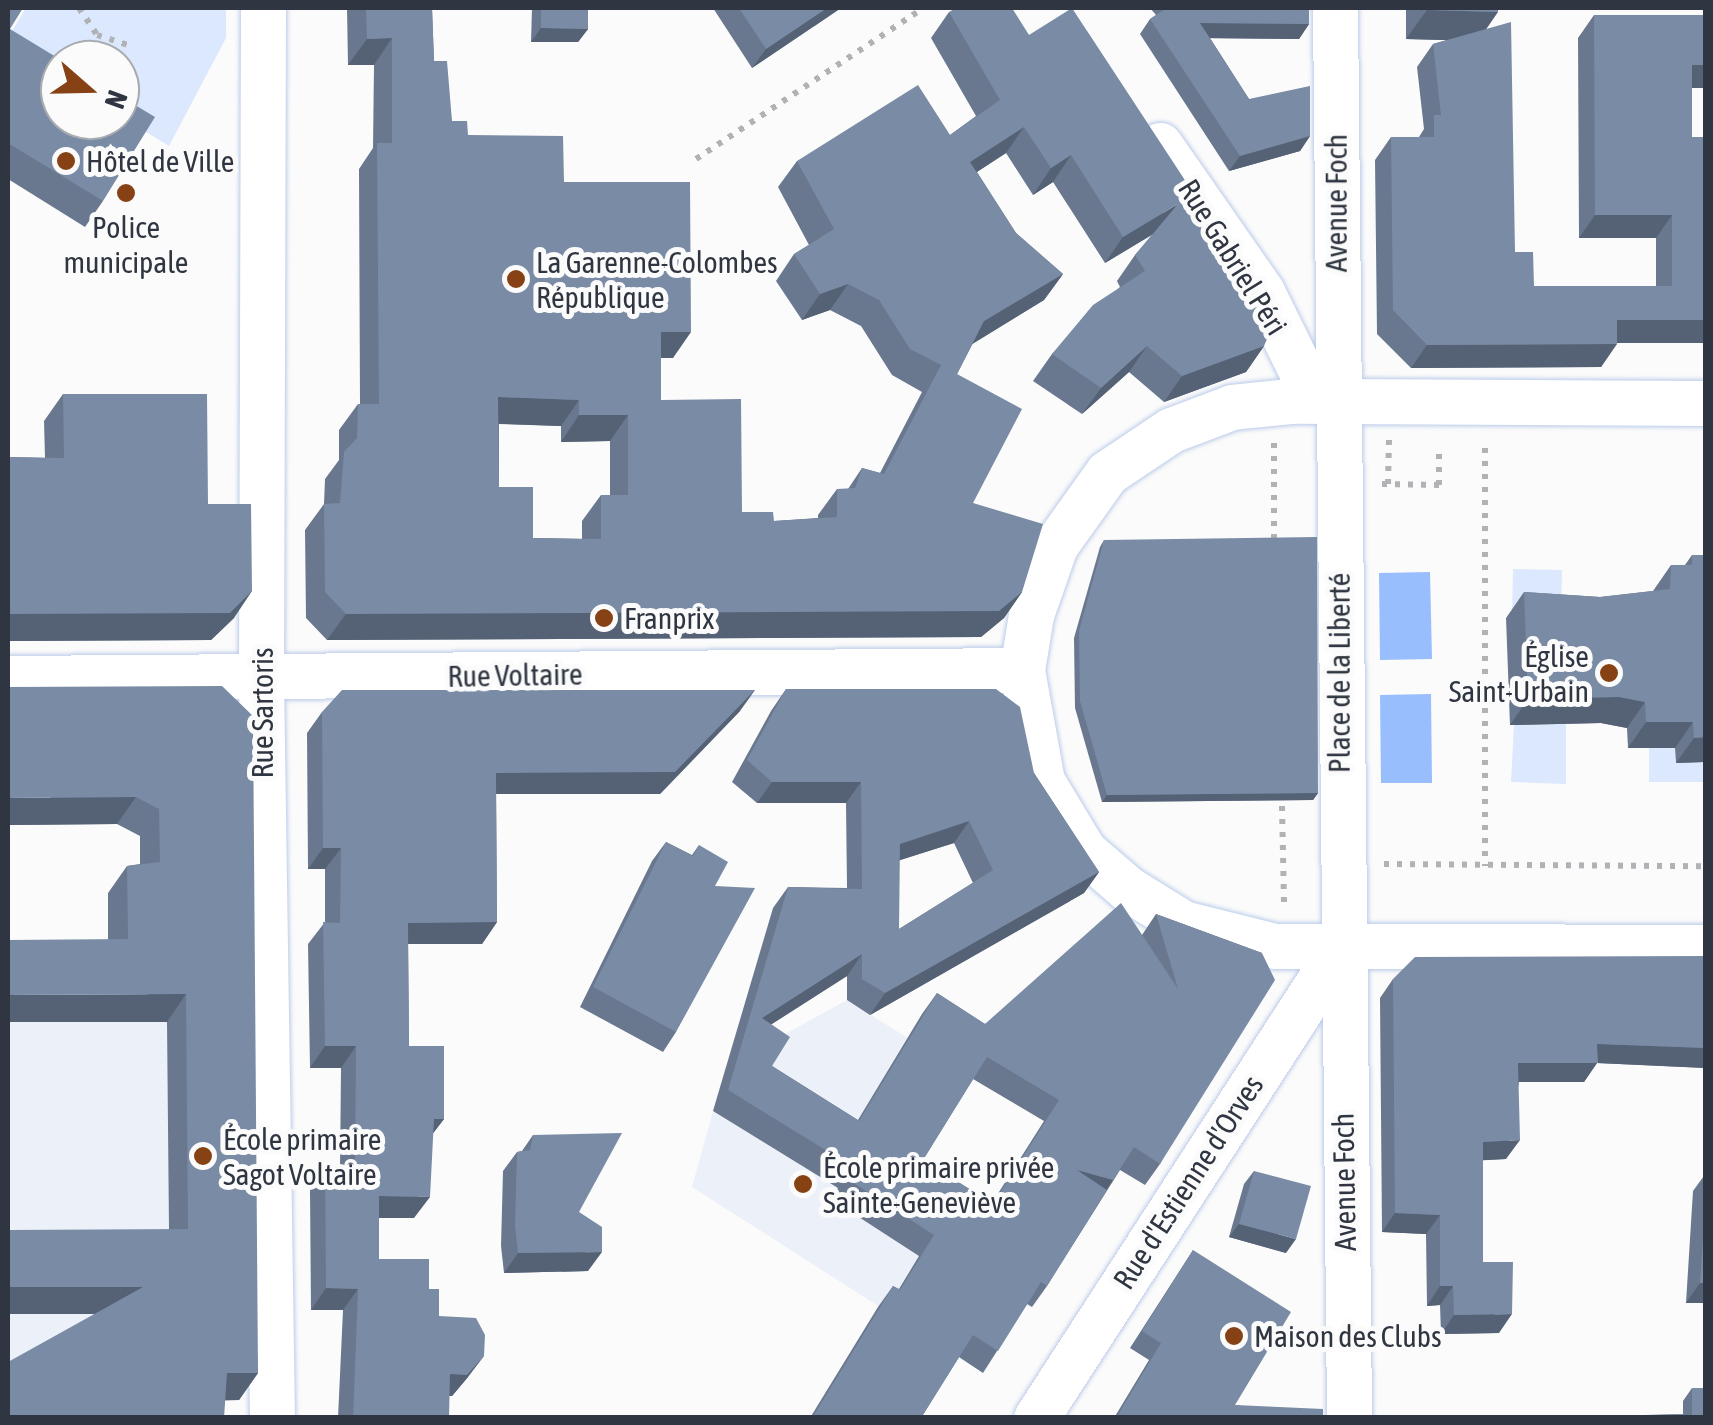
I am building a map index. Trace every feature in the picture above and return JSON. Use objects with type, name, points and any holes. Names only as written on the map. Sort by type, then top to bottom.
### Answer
[{"type":"street","name":"Rue Sartoris","points":[[264,8],[262,678],[272,1418]]},
{"type":"street","name":"Avenue Foch","points":[[1334,8],[1337,399]]},
{"type":"street","name":"Rue Gabriel Péri","points":[[1138,113],[1274,315],[1301,371],[1337,399]]},
{"type":"street","points":[[1274,315],[1304,319],[1321,311],[1336,283]]},
{"type":"street","points":[[1706,403],[1337,399],[1232,407],[1172,430],[1107,474],[1055,546],[1031,615],[1022,670],[1042,781],[1084,851],[1128,890],[1184,922],[1275,946],[1706,947]]},
{"type":"street","name":"Place de la Liberté","points":[[1337,399],[1340,947]]},
{"type":"street","name":"Rue Voltaire","points":[[8,678],[1022,670]]},
{"type":"street","name":"Avenue Foch","points":[[1340,947],[1348,1418]]},
{"type":"street","name":"Rue d'Estienne d'Orves","points":[[1036,1418],[1340,947]]},
{"type":"street","points":[[1258,1072],[1292,1063],[1324,1072],[1342,1100]]},
{"type":"path","points":[[78,8],[97,35],[112,40]]},
{"type":"path","points":[[696,159],[923,8]]},
{"type":"path","points":[[1274,425],[1274,540]]},
{"type":"path","points":[[1389,434],[1388,484],[1439,484],[1439,447]]},
{"type":"path","points":[[1485,448],[1486,866]]},
{"type":"path","points":[[1282,806],[1284,914]]},
{"type":"path","points":[[1384,864],[1706,866]]},
{"type":"shaded area","points":[[26,8],[226,8],[226,38],[169,146],[140,128],[140,40],[40,40],[40,52],[8,38]]},
{"type":"shaded area","points":[[1513,569],[1562,570],[1561,621],[1512,621]]},
{"type":"shaded area","points":[[1566,721],[1566,784],[1511,782],[1514,724]]},
{"type":"shaded area","points":[[1649,748],[1675,748],[1676,763],[1705,763],[1705,782],[1649,782]]},
{"type":"shaded area","points":[[8,947],[235,947],[238,1332],[8,1418]]},
{"type":"shaded area","name":"École primaire privée Sainte-Geneviève","points":[[847,1000],[972,1078],[909,1182],[983,1373],[692,1187],[725,1068],[757,1087],[787,1033]]},
{"type":"water","points":[[1430,572],[1432,659],[1380,660],[1379,573]]},
{"type":"water","points":[[1431,694],[1432,783],[1381,783],[1380,695]]},
{"type":"building","points":[[8,8],[23,8],[10,29],[40,47],[40,140],[140,140],[140,108],[155,117],[103,201],[8,143]]},
{"type":"building","points":[[366,8],[432,8],[434,61],[447,61],[452,121],[467,121],[468,135],[563,136],[564,182],[690,182],[691,332],[661,332],[661,400],[741,399],[742,512],[773,512],[774,521],[837,517],[837,489],[855,488],[862,468],[884,474],[941,365],[910,349],[879,300],[848,284],[820,294],[794,254],[834,229],[797,161],[918,85],[950,135],[1000,100],[949,12],[956,8],[1012,8],[1029,35],[1072,8],[1276,319],[1264,346],[1182,376],[1147,346],[1101,388],[1052,354],[1093,305],[1145,271],[1135,255],[1178,204],[1123,237],[1071,155],[1051,168],[1024,127],[970,162],[1016,233],[1063,274],[984,321],[957,374],[1022,409],[973,503],[1043,524],[1022,592],[999,611],[346,614],[325,592],[324,504],[340,503],[344,452],[357,438],[358,404],[379,404],[377,143],[392,143],[392,38],[367,39]],"holes":[[[498,397],[579,400],[579,415],[628,415],[628,495],[601,495],[601,539],[533,538],[533,487],[499,487]]]},
{"type":"building","points":[[541,8],[588,8],[588,29],[541,28]]},
{"type":"building","points":[[739,8],[827,8],[766,49]]},
{"type":"building","points":[[1167,8],[1309,8],[1309,24],[1200,23],[1249,99],[1310,86],[1310,136],[1240,156],[1150,19]]},
{"type":"building","points":[[1498,8],[1498,12],[1427,10]]},
{"type":"building","points":[[1594,15],[1706,15],[1706,65],[1692,65],[1692,137],[1706,137],[1706,320],[1617,320],[1617,344],[1427,345],[1393,310],[1391,137],[1434,137],[1434,115],[1441,115],[1433,44],[1511,22],[1515,252],[1533,252],[1534,286],[1672,286],[1672,215],[1595,215]]},
{"type":"building","points":[[63,394],[207,394],[208,504],[251,504],[252,591],[230,613],[8,614],[10,457],[64,458]]},
{"type":"building","points":[[1317,537],[1318,793],[1107,795],[1080,701],[1079,631],[1104,540]]},
{"type":"building","name":"Église Saint-Urbain","points":[[1692,555],[1706,555],[1706,737],[1694,738],[1693,722],[1646,722],[1645,702],[1619,697],[1528,699],[1524,592],[1600,597],[1670,589],[1671,565],[1692,565]]},
{"type":"building","points":[[222,686],[253,716],[258,1373],[227,1373],[224,1418],[8,1418],[8,1362],[143,1287],[8,1287],[8,1230],[188,1229],[186,994],[8,995],[8,940],[128,939],[127,866],[160,862],[159,809],[136,797],[8,798],[8,687]]},
{"type":"building","points":[[786,689],[996,689],[1020,707],[1034,773],[1099,872],[885,993],[862,979],[862,954],[762,1018],[790,1037],[772,1066],[859,1121],[937,993],[985,1024],[1121,903],[1178,989],[1156,914],[1262,953],[1275,980],[1160,1164],[1134,1147],[1113,1180],[1077,1170],[1107,1190],[1047,1286],[1041,1282],[998,1351],[973,1335],[921,1418],[812,1418],[893,1286],[900,1290],[934,1235],[846,1178],[853,1167],[728,1090],[788,887],[862,889],[861,782],[772,782],[747,760]],"holes":[[[969,821],[993,870],[899,929],[900,844]],[[987,1057],[1059,1100],[993,1204],[923,1160]]]},
{"type":"building","points":[[342,690],[755,690],[675,772],[496,773],[497,922],[408,923],[409,1046],[444,1046],[444,1119],[434,1119],[430,1197],[379,1196],[379,1259],[429,1259],[429,1289],[439,1289],[439,1316],[476,1318],[485,1335],[484,1356],[467,1375],[450,1374],[449,1418],[353,1418],[358,1289],[326,1288],[325,1169],[355,1169],[356,1046],[325,1046],[323,922],[340,923],[341,848],[323,848],[322,712]]},
{"type":"building","points":[[666,842],[693,856],[699,845],[728,862],[715,886],[755,888],[676,1032],[593,987]]},
{"type":"building","points":[[1706,956],[1706,1048],[1597,1044],[1598,1063],[1518,1063],[1520,1140],[1483,1142],[1483,1262],[1513,1262],[1512,1314],[1454,1315],[1453,1286],[1440,1286],[1440,1215],[1395,1213],[1393,979],[1415,957]]},
{"type":"building","points":[[622,1133],[579,1212],[602,1227],[602,1252],[518,1253],[517,1152],[530,1150],[533,1135]]},
{"type":"building","points":[[1254,1171],[1311,1186],[1296,1239],[1239,1224]]},
{"type":"building","points":[[1706,1196],[1706,1283],[1700,1283]]},
{"type":"building","points":[[1193,1250],[1291,1312],[1235,1405],[1323,1409],[1323,1418],[1116,1418],[1161,1343],[1142,1331]]},
{"type":"building","points":[[1692,1388],[1706,1388],[1706,1418],[1692,1418]]},
{"type":"building","points":[[1684,1414],[1684,1418],[1563,1418],[1563,1417]]},
{"type":"building","points":[[1492,1416],[1492,1418],[1457,1418]]},
{"type":"place","name":"Hôtel de Ville","points":[[66,161]]},
{"type":"place","name":"Police municipale","points":[[126,193]]},
{"type":"place","name":"La Garenne-Colombes République","points":[[516,279]]},
{"type":"place","name":"Franprix","points":[[604,618]]},
{"type":"place","name":"Église Saint-Urbain","points":[[1609,673]]},
{"type":"place","name":"École primaire Sagot Voltaire","points":[[203,1156]]},
{"type":"place","name":"École primaire privée Sainte-Geneviève","points":[[803,1184]]},
{"type":"place","name":"Maison des Clubs","points":[[1234,1336]]}]
